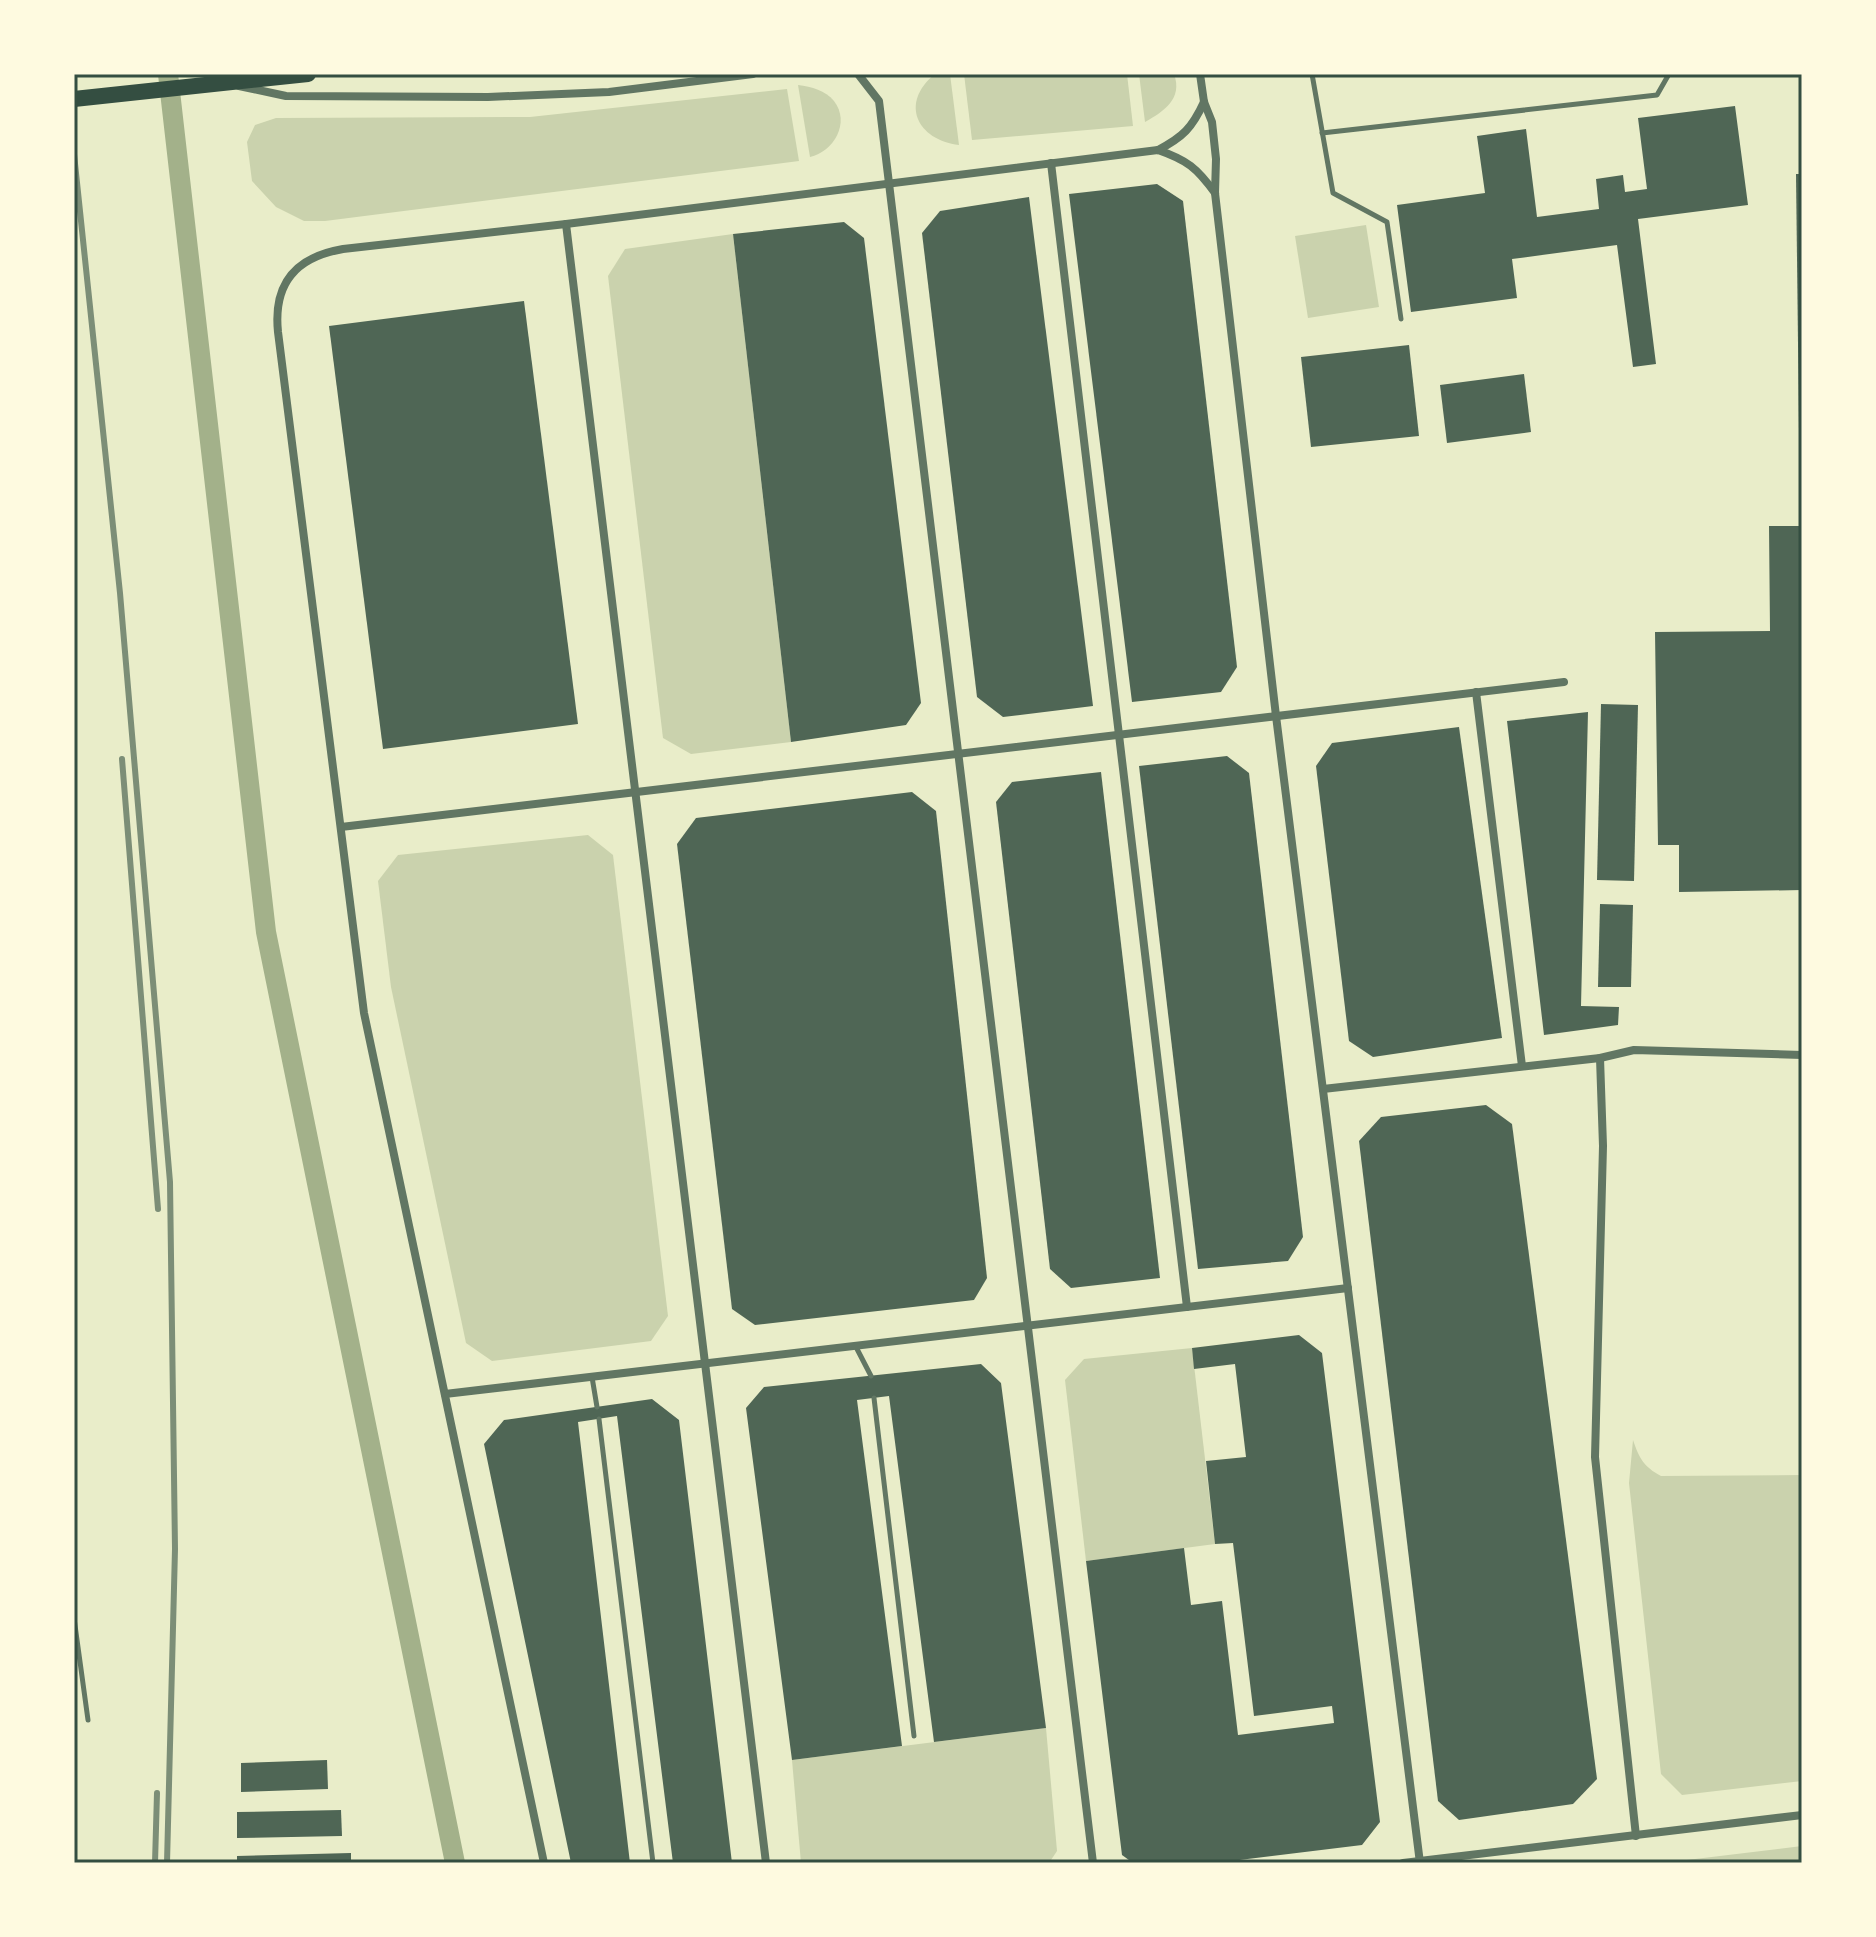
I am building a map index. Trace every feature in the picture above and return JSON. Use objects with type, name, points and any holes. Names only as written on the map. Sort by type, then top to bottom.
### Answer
[{"type":"highway","points":[[74,99],[308,74]]},
{"type":"street","points":[[222,83],[286,96],[488,97],[609,92],[753,74]]},
{"type":"street","points":[[858,74],[879,101],[1093,1863]]},
{"type":"street","points":[[1200,74],[1215,146],[1215,193],[1276,716],[1420,1862]]},
{"type":"street","points":[[544,1863],[364,1013],[277,317],[280,296],[289,278],[305,260],[326,252],[1158,150],[1181,138],[1196,120],[1204,102]]},
{"type":"street","points":[[1158,150],[1180,158],[1199,171],[1215,193]]},
{"type":"street","points":[[1051,163],[1187,1307]]},
{"type":"street","points":[[566,224],[766,1863]]},
{"type":"street","points":[[341,827],[1564,682]]},
{"type":"street","points":[[1476,692],[1522,1066]]},
{"type":"street","points":[[1323,1089],[1600,1058],[1634,1050],[1802,1055]]},
{"type":"street","points":[[1600,1058],[1603,1146],[1595,1457],[1636,1836]]},
{"type":"street","points":[[445,1394],[1348,1288]]},
{"type":"street","points":[[1403,1863],[1802,1815]]},
{"type":"lane","points":[[1312,74],[1333,193],[1387,222],[1401,319]]},
{"type":"lane","points":[[1322,133],[1657,95],[1669,74]]},
{"type":"lane","points":[[856,1346],[871,1376]]},
{"type":"lane","points":[[592,1377],[597,1407]]},
{"type":"lane","points":[[874,1398],[914,1736]]},
{"type":"lane","points":[[599,1419],[653,1863]]},
{"type":"lane","points":[[74,1618],[88,1720]]},
{"type":"green space","points":[[935,74],[950,74],[959,145],[932,136],[918,118],[918,97]]},
{"type":"green space","points":[[964,74],[1127,74],[1133,126],[972,140]]},
{"type":"green space","points":[[1139,74],[1174,74],[1176,83],[1170,103],[1145,122]]},
{"type":"green space","points":[[798,85],[827,94],[834,101],[841,118],[832,143],[810,157]]},
{"type":"green space","points":[[787,89],[799,161],[325,221],[304,221],[276,207],[252,181],[247,142],[255,125],[276,118],[530,117]]},
{"type":"green space","points":[[1366,225],[1379,307],[1308,318],[1295,236]]},
{"type":"green space","points":[[733,234],[791,742],[691,754],[663,738],[608,276],[625,249]]},
{"type":"green space","points":[[588,835],[613,855],[668,1316],[651,1341],[492,1361],[466,1343],[391,987],[378,881],[398,855]]},
{"type":"green space","points":[[1192,1348],[1215,1544],[1086,1561],[1065,1380],[1084,1359]]},
{"type":"green space","points":[[1633,1440],[1643,1461],[1661,1476],[1802,1475],[1802,1781],[1682,1795],[1661,1774],[1629,1483]]},
{"type":"green space","points":[[1046,1728],[1057,1851],[1049,1863],[801,1863],[792,1760]]},
{"type":"green space","points":[[1802,1846],[1802,1863],[1662,1863]]},
{"type":"building","points":[[1735,106],[1748,205],[1638,219],[1656,364],[1633,367],[1617,245],[1512,259],[1517,298],[1411,312],[1397,205],[1485,193],[1477,136],[1526,129],[1537,217],[1599,209],[1596,179],[1623,175],[1625,192],[1647,189],[1638,118]]},
{"type":"building","points":[[1796,174],[1802,174],[1802,430],[1799,430]]},
{"type":"building","points":[[1157,184],[1183,201],[1237,667],[1221,692],[1132,702],[1069,194]]},
{"type":"building","points":[[1029,197],[1093,706],[1003,717],[977,697],[922,233],[940,211]]},
{"type":"building","points":[[844,222],[864,238],[921,703],[906,725],[791,742],[733,234]]},
{"type":"building","points":[[524,301],[578,724],[383,749],[329,326]]},
{"type":"building","points":[[1409,345],[1419,436],[1311,447],[1301,357]]},
{"type":"building","points":[[1524,374],[1531,432],[1447,443],[1440,385]]},
{"type":"building","points":[[1769,526],[1802,526],[1802,890],[1679,892],[1679,845],[1658,845],[1655,632],[1770,631]]},
{"type":"building","points":[[1601,704],[1638,705],[1634,881],[1597,880]]},
{"type":"building","points":[[1588,712],[1581,1006],[1619,1007],[1618,1025],[1544,1035],[1507,721]]},
{"type":"building","points":[[1459,727],[1502,1038],[1373,1057],[1349,1041],[1316,766],[1332,743]]},
{"type":"building","points":[[1227,756],[1249,773],[1303,1237],[1288,1261],[1198,1269],[1139,766]]},
{"type":"building","points":[[1101,772],[1160,1278],[1071,1288],[1050,1269],[996,802],[1012,782]]},
{"type":"building","points":[[912,792],[936,811],[987,1278],[974,1300],[755,1325],[732,1309],[677,844],[696,818]]},
{"type":"building","points":[[1600,904],[1633,905],[1631,987],[1598,987]]},
{"type":"building","points":[[1486,1105],[1512,1124],[1597,1779],[1573,1804],[1459,1820],[1438,1801],[1359,1141],[1381,1117]]},
{"type":"building","points":[[1299,1335],[1322,1353],[1380,1822],[1362,1845],[1215,1863],[1133,1863],[1122,1855],[1086,1561],[1184,1548],[1191,1605],[1222,1601],[1238,1735],[1334,1723],[1332,1706],[1254,1716],[1233,1543],[1215,1544],[1206,1461],[1246,1457],[1235,1364],[1194,1369],[1192,1348]]},
{"type":"building","points":[[981,1364],[1001,1383],[1046,1728],[934,1742],[889,1396],[857,1400],[902,1746],[792,1760],[746,1408],[764,1387]]},
{"type":"building","points":[[652,1399],[679,1420],[732,1863],[673,1863],[617,1416],[578,1422],[630,1863],[571,1863],[484,1444],[504,1420]]},
{"type":"building","points":[[327,1760],[328,1789],[241,1792],[241,1763]]},
{"type":"building","points":[[341,1810],[342,1836],[237,1838],[237,1812]]},
{"type":"building","points":[[351,1853],[351,1863],[237,1863],[237,1856]]},
{"type":"waterway","points":[[168,74],[266,932],[455,1863]]},
{"type":"railway","points":[[74,154],[120,593],[170,1182],[175,1549],[167,1863]]},
{"type":"railway","points":[[122,759],[158,1209]]},
{"type":"railway","points":[[155,1863],[157,1793]]}]
